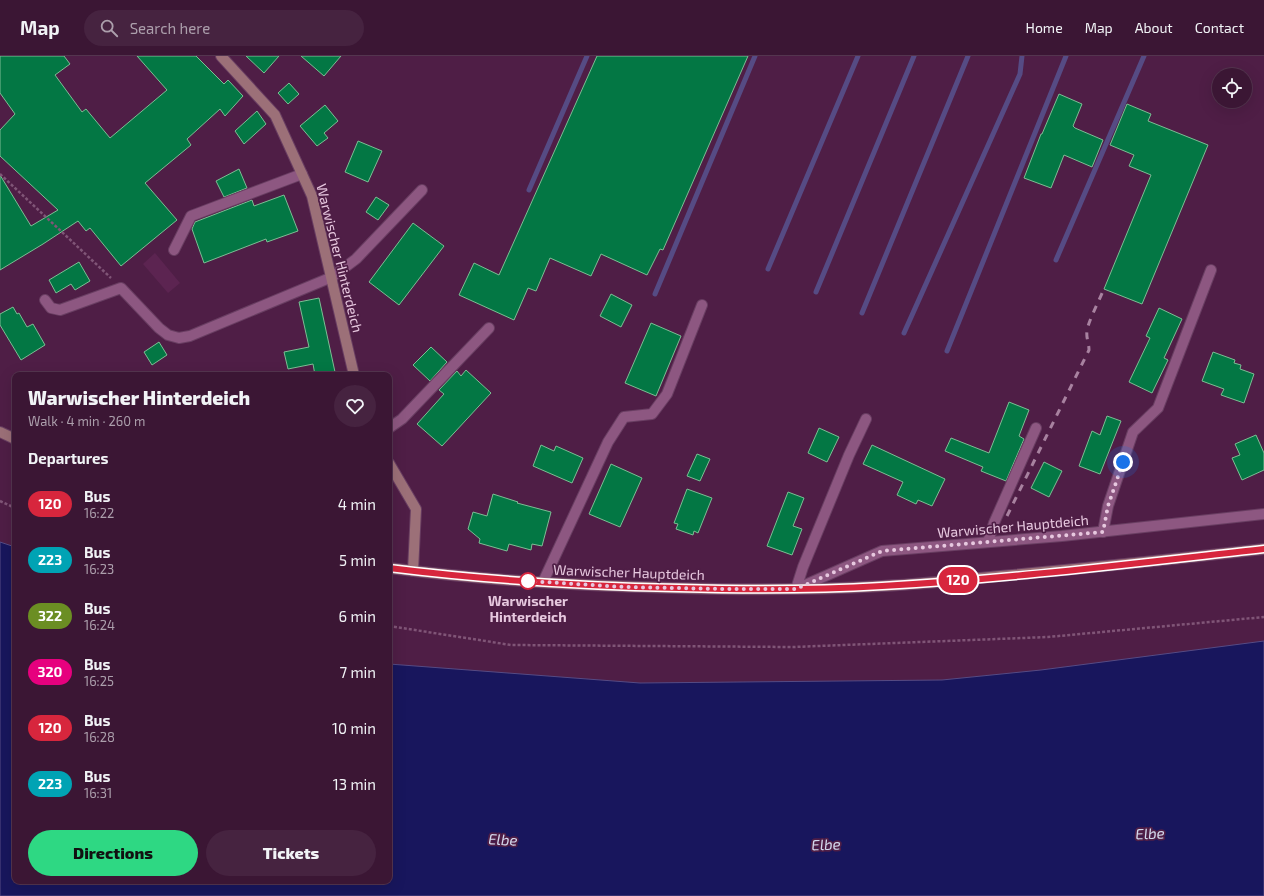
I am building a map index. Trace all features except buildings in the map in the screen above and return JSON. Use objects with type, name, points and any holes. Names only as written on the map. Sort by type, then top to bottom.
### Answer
[{"type":"street","name":"Warwischer Hinterdeich","points":[[226,58],[275,115],[312,196],[353,372]]},
{"type":"street","points":[[174,250],[191,216],[302,174]]},
{"type":"street","points":[[45,300],[51,308],[60,310],[121,288],[159,328],[168,335],[179,338],[190,336],[332,278],[356,258],[422,190]]},
{"type":"street","points":[[1103,532],[1108,506],[1133,432],[1158,408],[1211,270]]},
{"type":"street","points":[[543,582],[608,442],[624,417],[652,414],[667,394],[702,305]]},
{"type":"street","points":[[392,426],[402,419],[490,328]]},
{"type":"street","points":[[796,589],[803,567],[849,455],[866,419]]},
{"type":"street","points":[[988,542],[994,523],[1036,428]]},
{"type":"street","points":[[0,432],[12,438]]},
{"type":"street","points":[[392,468],[416,509],[413,571]]},
{"type":"street","name":"Warwischer Hauptdeich","points":[[796,589],[882,551],[1103,532],[1264,514]]},
{"type":"street","name":"Warwischer Hauptdeich","points":[[392,568],[457,576],[624,587],[796,589],[883,586],[971,579],[1082,569],[1264,549]]},
{"type":"path","points":[[0,174],[121,288]]},
{"type":"path","points":[[0,501],[12,507]]},
{"type":"path","points":[[392,626],[511,646],[793,647],[1048,637],[1264,617]]},
{"type":"shaded area","points":[[155,253],[180,283],[168,293],[143,264]]},
{"type":"water","name":"Elbe","points":[[0,542],[12,546],[12,884],[392,884],[392,664],[640,683],[942,680],[1041,670],[1264,641],[1264,896],[0,896]]},
{"type":"waterway","points":[[529,190],[587,56]]},
{"type":"waterway","points":[[655,294],[755,56]]},
{"type":"waterway","points":[[768,269],[858,56]]},
{"type":"waterway","points":[[816,292],[914,56]]},
{"type":"waterway","points":[[862,313],[968,56]]},
{"type":"waterway","points":[[904,333],[1020,74],[1022,56]]},
{"type":"waterway","points":[[947,351],[1066,56]]},
{"type":"waterway","points":[[1056,260],[1144,56]]},
{"type":"railway","points":[[1007,516],[1089,350],[1087,331],[1091,317],[1103,291]]},
{"type":"bus line","name":"120","points":[[392,568],[457,576],[624,587],[796,589],[883,586],[971,579],[1264,549]]},
{"type":"place","name":"Warwischer Hinterdeich","points":[[528,581]]},
{"type":"route","points":[[528,581],[624,587],[796,589],[882,551],[1103,532],[1108,506],[1123,462]]}]
